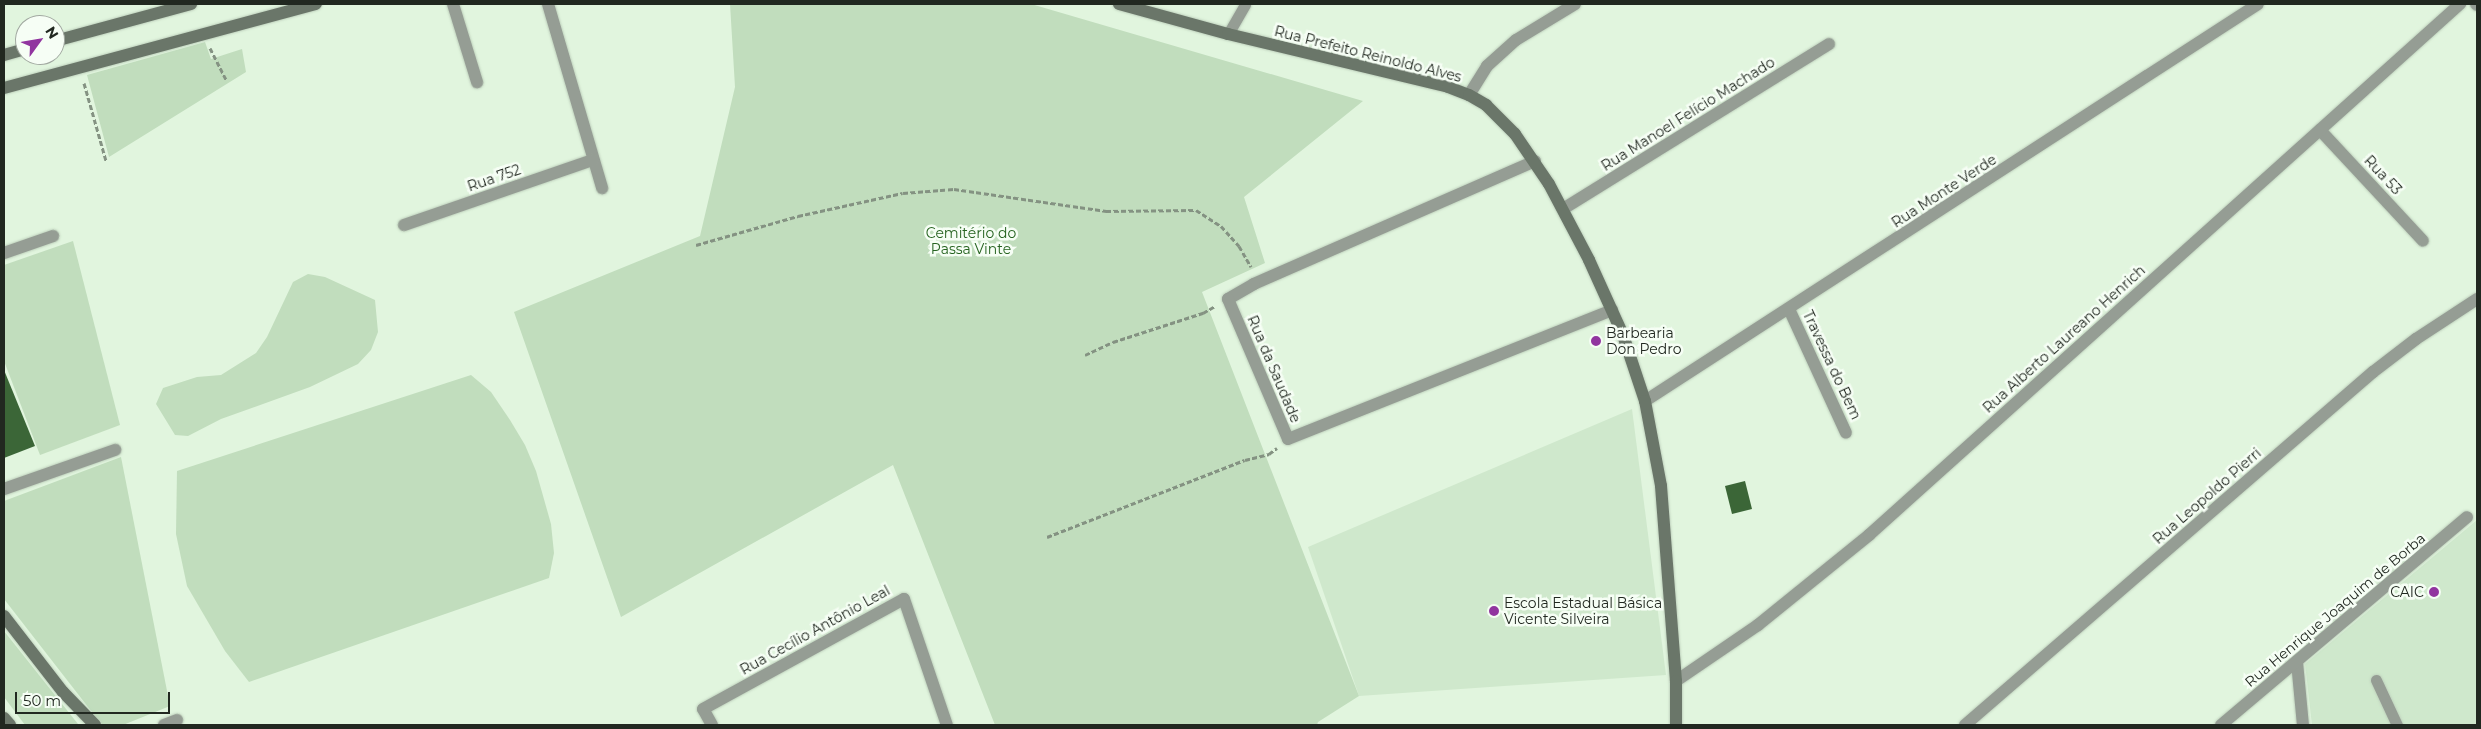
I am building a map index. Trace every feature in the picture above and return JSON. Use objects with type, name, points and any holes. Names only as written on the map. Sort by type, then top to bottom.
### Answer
[{"type":"main road","points":[[65,38],[191,4]]},
{"type":"main road","points":[[4,88],[316,4]]},
{"type":"main road","name":"Rua Prefeito Reinoldo Alves","points":[[1119,4],[1228,34],[1416,78],[1469,95],[1486,105],[1501,118],[1534,161],[1563,209],[1612,310],[1645,401],[1655,445],[1661,486],[1676,681],[1676,725]]},
{"type":"main road","points":[[4,616],[63,692],[95,725]]},
{"type":"main road","points":[[4,718],[10,725]]},
{"type":"street","points":[[453,4],[477,82]]},
{"type":"street","points":[[548,4],[602,188]]},
{"type":"street","points":[[1469,95],[1487,66],[1516,40],[1575,4]]},
{"type":"street","name":"Rua Monte Verde","points":[[1645,401],[1790,309],[2258,4]]},
{"type":"street","name":"Rua Alberto Laureano Henrich","points":[[1676,681],[1758,625],[1868,535],[2460,4]]},
{"type":"street","name":"Rua Manoel Felício Machado","points":[[1563,209],[1829,44]]},
{"type":"street","name":"Rua 53","points":[[2320,130],[2423,241]]},
{"type":"street","name":"Rua 752","points":[[404,224],[593,160]]},
{"type":"street","points":[[1228,299],[1254,284],[1534,161]]},
{"type":"street","points":[[4,253],[53,236]]},
{"type":"street","name":"Rua da Saudade","points":[[1228,299],[1288,439],[1612,310]]},
{"type":"street","name":"Rua Leopoldo Pierri","points":[[1965,725],[2373,372],[2423,334],[2477,299]]},
{"type":"street","name":"Travessa do Bem","points":[[1790,309],[1846,432]]},
{"type":"street","points":[[4,489],[114,450]]},
{"type":"street","name":"Rua Henrique Joaquim de Borba","points":[[2221,725],[2467,517]]},
{"type":"street","name":"Rua Cecílio Antônio Leal","points":[[712,725],[703,709],[904,599],[947,725]]},
{"type":"street","points":[[2297,662],[2303,725]]},
{"type":"street","points":[[164,725],[177,720]]},
{"type":"lane","points":[[1228,34],[1245,4]]},
{"type":"lane","points":[[2376,680],[2397,725]]},
{"type":"path","points":[[206,33],[213,56],[226,80]]},
{"type":"path","points":[[79,67],[106,161]]},
{"type":"path","points":[[696,245],[798,216],[903,193],[954,190],[1106,211],[1196,210],[1221,226],[1239,246],[1251,265],[1254,284]]},
{"type":"path","points":[[1085,355],[1113,342],[1203,313],[1228,299]]},
{"type":"path","points":[[1047,537],[1245,460],[1269,454],[1288,439]]},
{"type":"shaded area","name":"Escola Estadual Básica Vicente Silveira","points":[[1632,409],[1666,675],[1359,696],[1308,547]]},
{"type":"shaded area","name":"CAIC","points":[[2477,520],[2477,725],[2312,725],[2305,664]]},
{"type":"green space","name":"Cemitério do Passa Vinte","points":[[730,4],[1031,4],[1363,101],[1244,197],[1265,263],[1202,292],[1359,696],[1318,722],[1317,725],[995,725],[893,465],[621,617],[514,312],[700,236],[735,87]]},
{"type":"green space","points":[[205,42],[211,59],[242,49],[246,72],[109,157],[87,75]]},
{"type":"green space","points":[[73,241],[120,425],[40,455],[4,361],[4,265]]},
{"type":"green space","points":[[308,274],[325,277],[375,300],[378,332],[371,350],[358,364],[310,387],[221,419],[188,436],[175,435],[156,404],[163,388],[197,377],[221,375],[256,353],[267,337],[293,282]]},
{"type":"green space","points":[[471,375],[491,392],[510,420],[525,445],[536,471],[551,524],[554,553],[549,578],[249,682],[225,651],[187,586],[176,534],[177,471]]},
{"type":"green space","points":[[121,457],[170,706],[123,725],[102,725],[4,599],[4,501]]},
{"type":"green space","points":[[4,631],[78,725],[25,725],[4,697]]},
{"type":"building","points":[[4,370],[35,446],[4,458]]},
{"type":"building","points":[[1745,481],[1752,509],[1732,514],[1725,486]]},
{"type":"place","name":"Barbearia Don Pedro","points":[[1596,341]]},
{"type":"place","name":"CAIC","points":[[2434,592]]},
{"type":"place","name":"Escola Estadual Básica Vicente Silveira","points":[[1494,611]]}]
